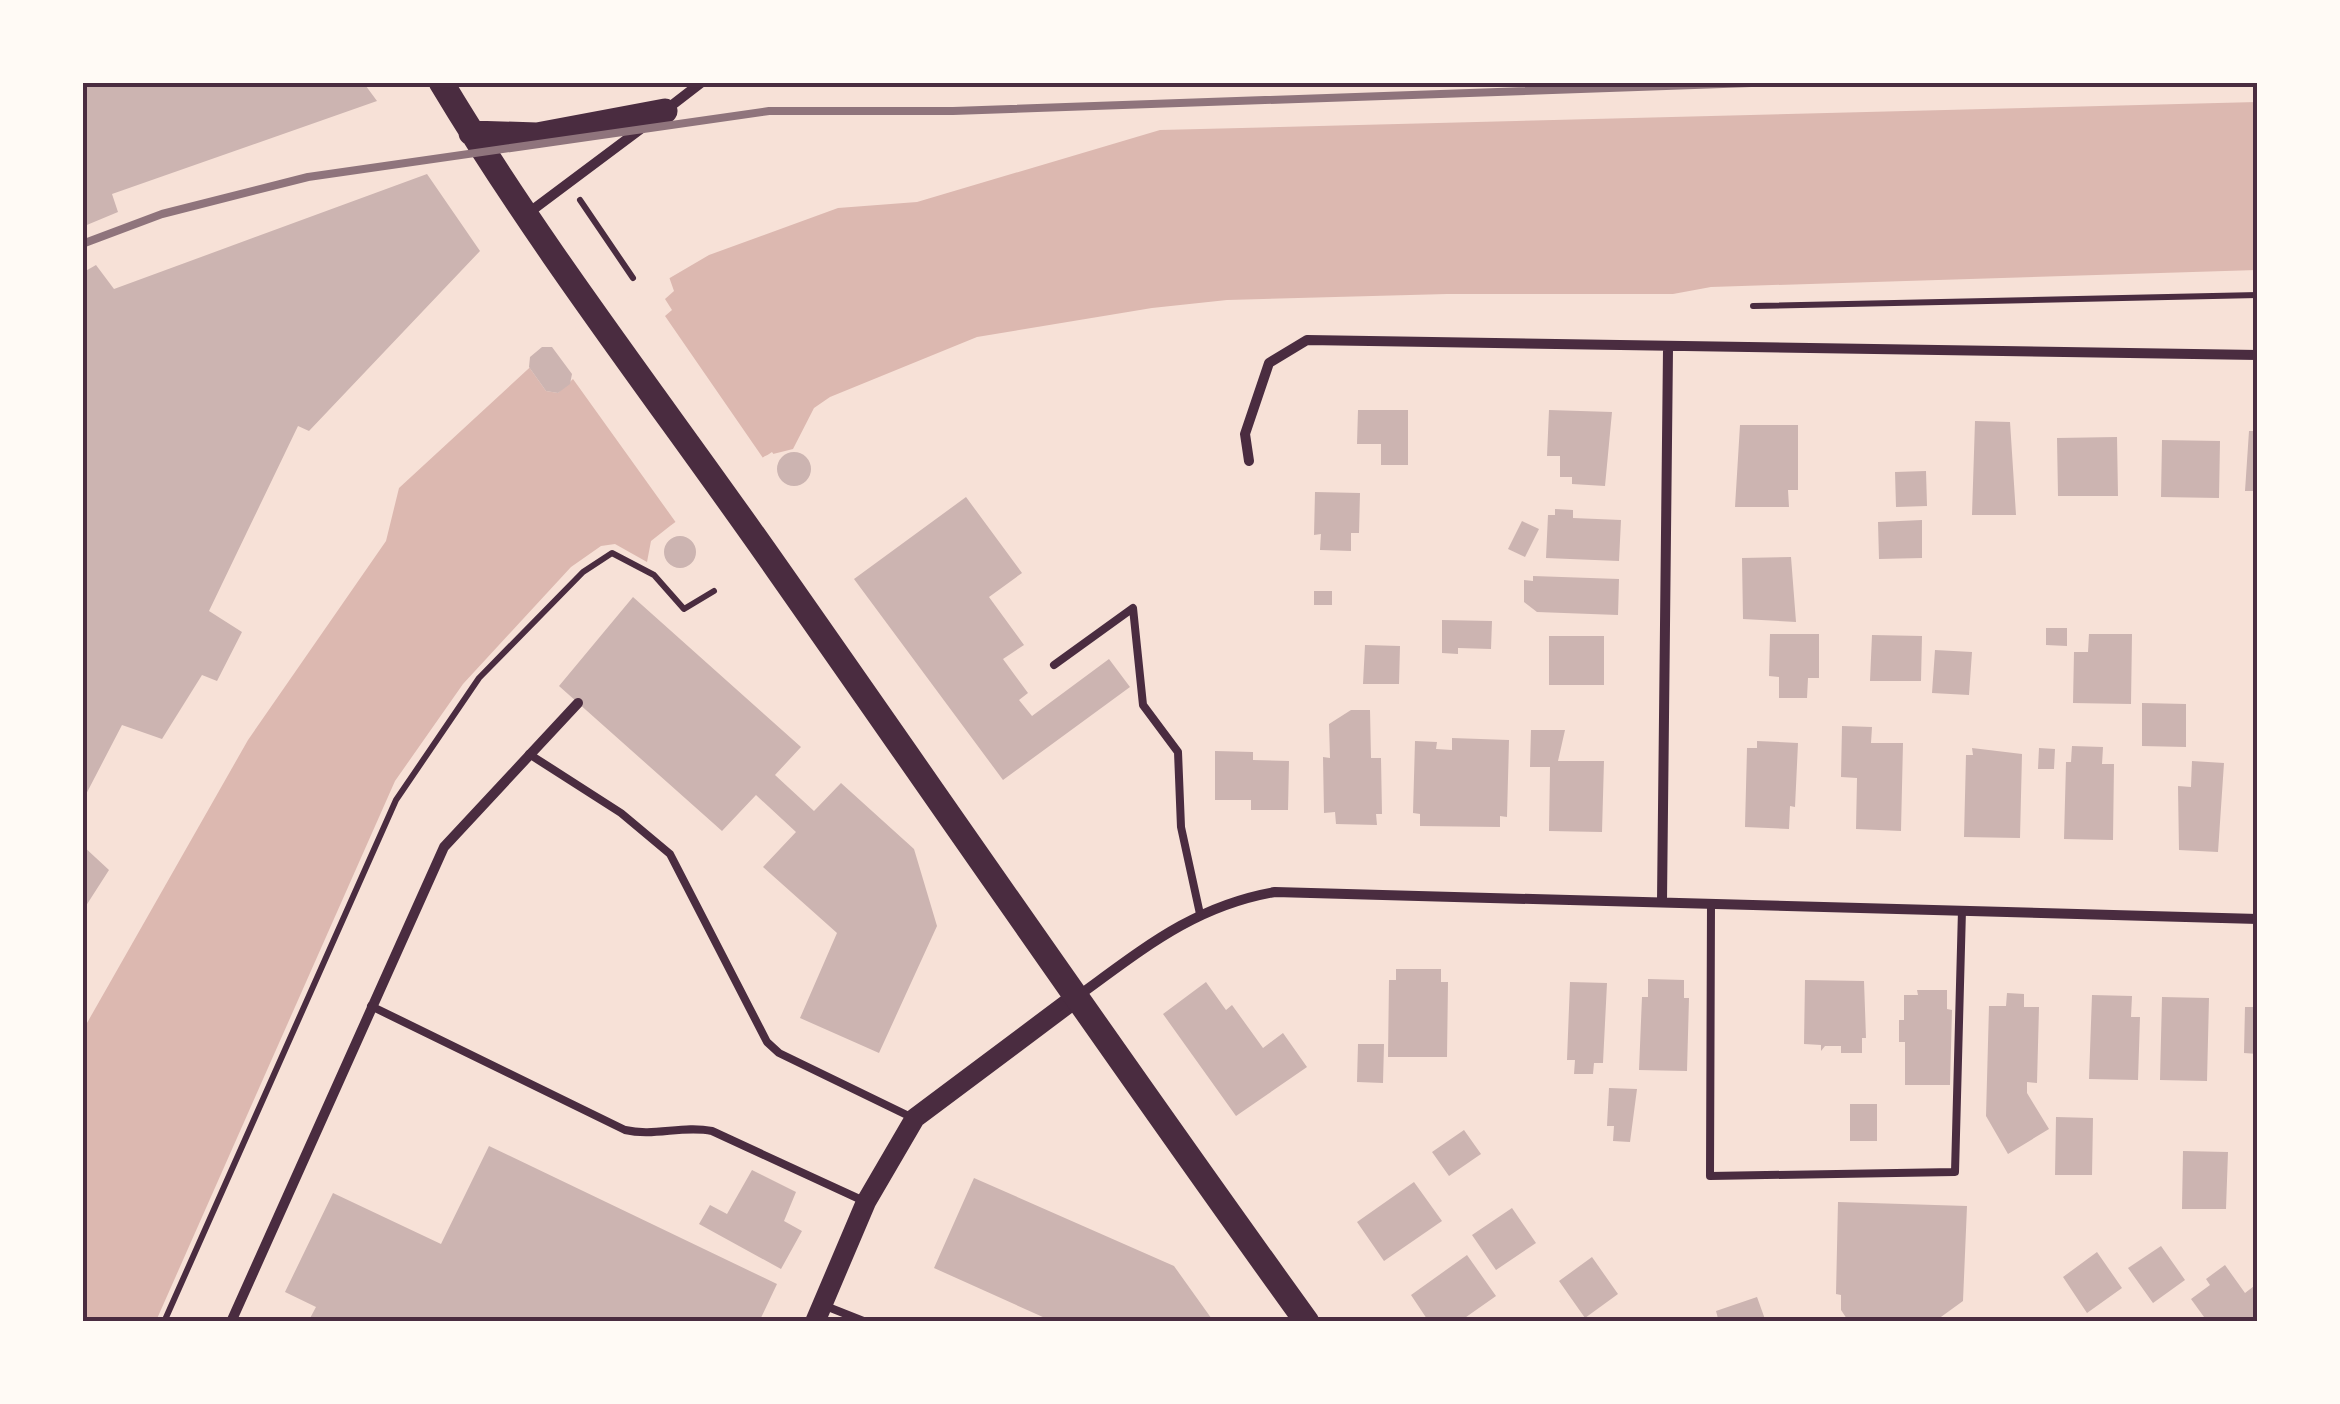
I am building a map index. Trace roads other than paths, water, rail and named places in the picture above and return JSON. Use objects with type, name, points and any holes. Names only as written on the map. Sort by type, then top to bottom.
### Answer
[{"type":"main road","points":[[441,82],[471,134],[590,309],[752,534],[1074,999],[1306,1322]]},
{"type":"main road","points":[[471,134],[538,135],[665,111]]},
{"type":"main road","points":[[819,1313],[866,1202],[915,1118],[1074,999]]},
{"type":"street","points":[[526,215],[702,82]]},
{"type":"street","points":[[1250,460],[1244,434],[1269,363],[1307,340],[1668,349],[2258,355]]},
{"type":"street","points":[[1662,901],[1668,349]]},
{"type":"street","points":[[231,1322],[450,836],[578,703]]},
{"type":"street","points":[[1074,999],[1165,933],[1200,914],[1231,900],[1275,892],[2258,919]]},
{"type":"lane","points":[[1054,665],[1133,608],[1144,705],[1178,752],[1181,828],[1200,914]]},
{"type":"lane","points":[[528,754],[621,812],[670,854],[767,1042],[779,1053],[915,1118]]},
{"type":"lane","points":[[1711,903],[1710,1176],[1955,1172],[1962,910]]},
{"type":"lane","points":[[371,1006],[626,1130],[642,1134],[687,1126],[712,1130],[866,1202]]},
{"type":"lane","points":[[819,1313],[866,1322]]},
{"type":"railway","points":[[82,244],[162,214],[308,177],[769,111],[953,111],[1780,82]]}]
